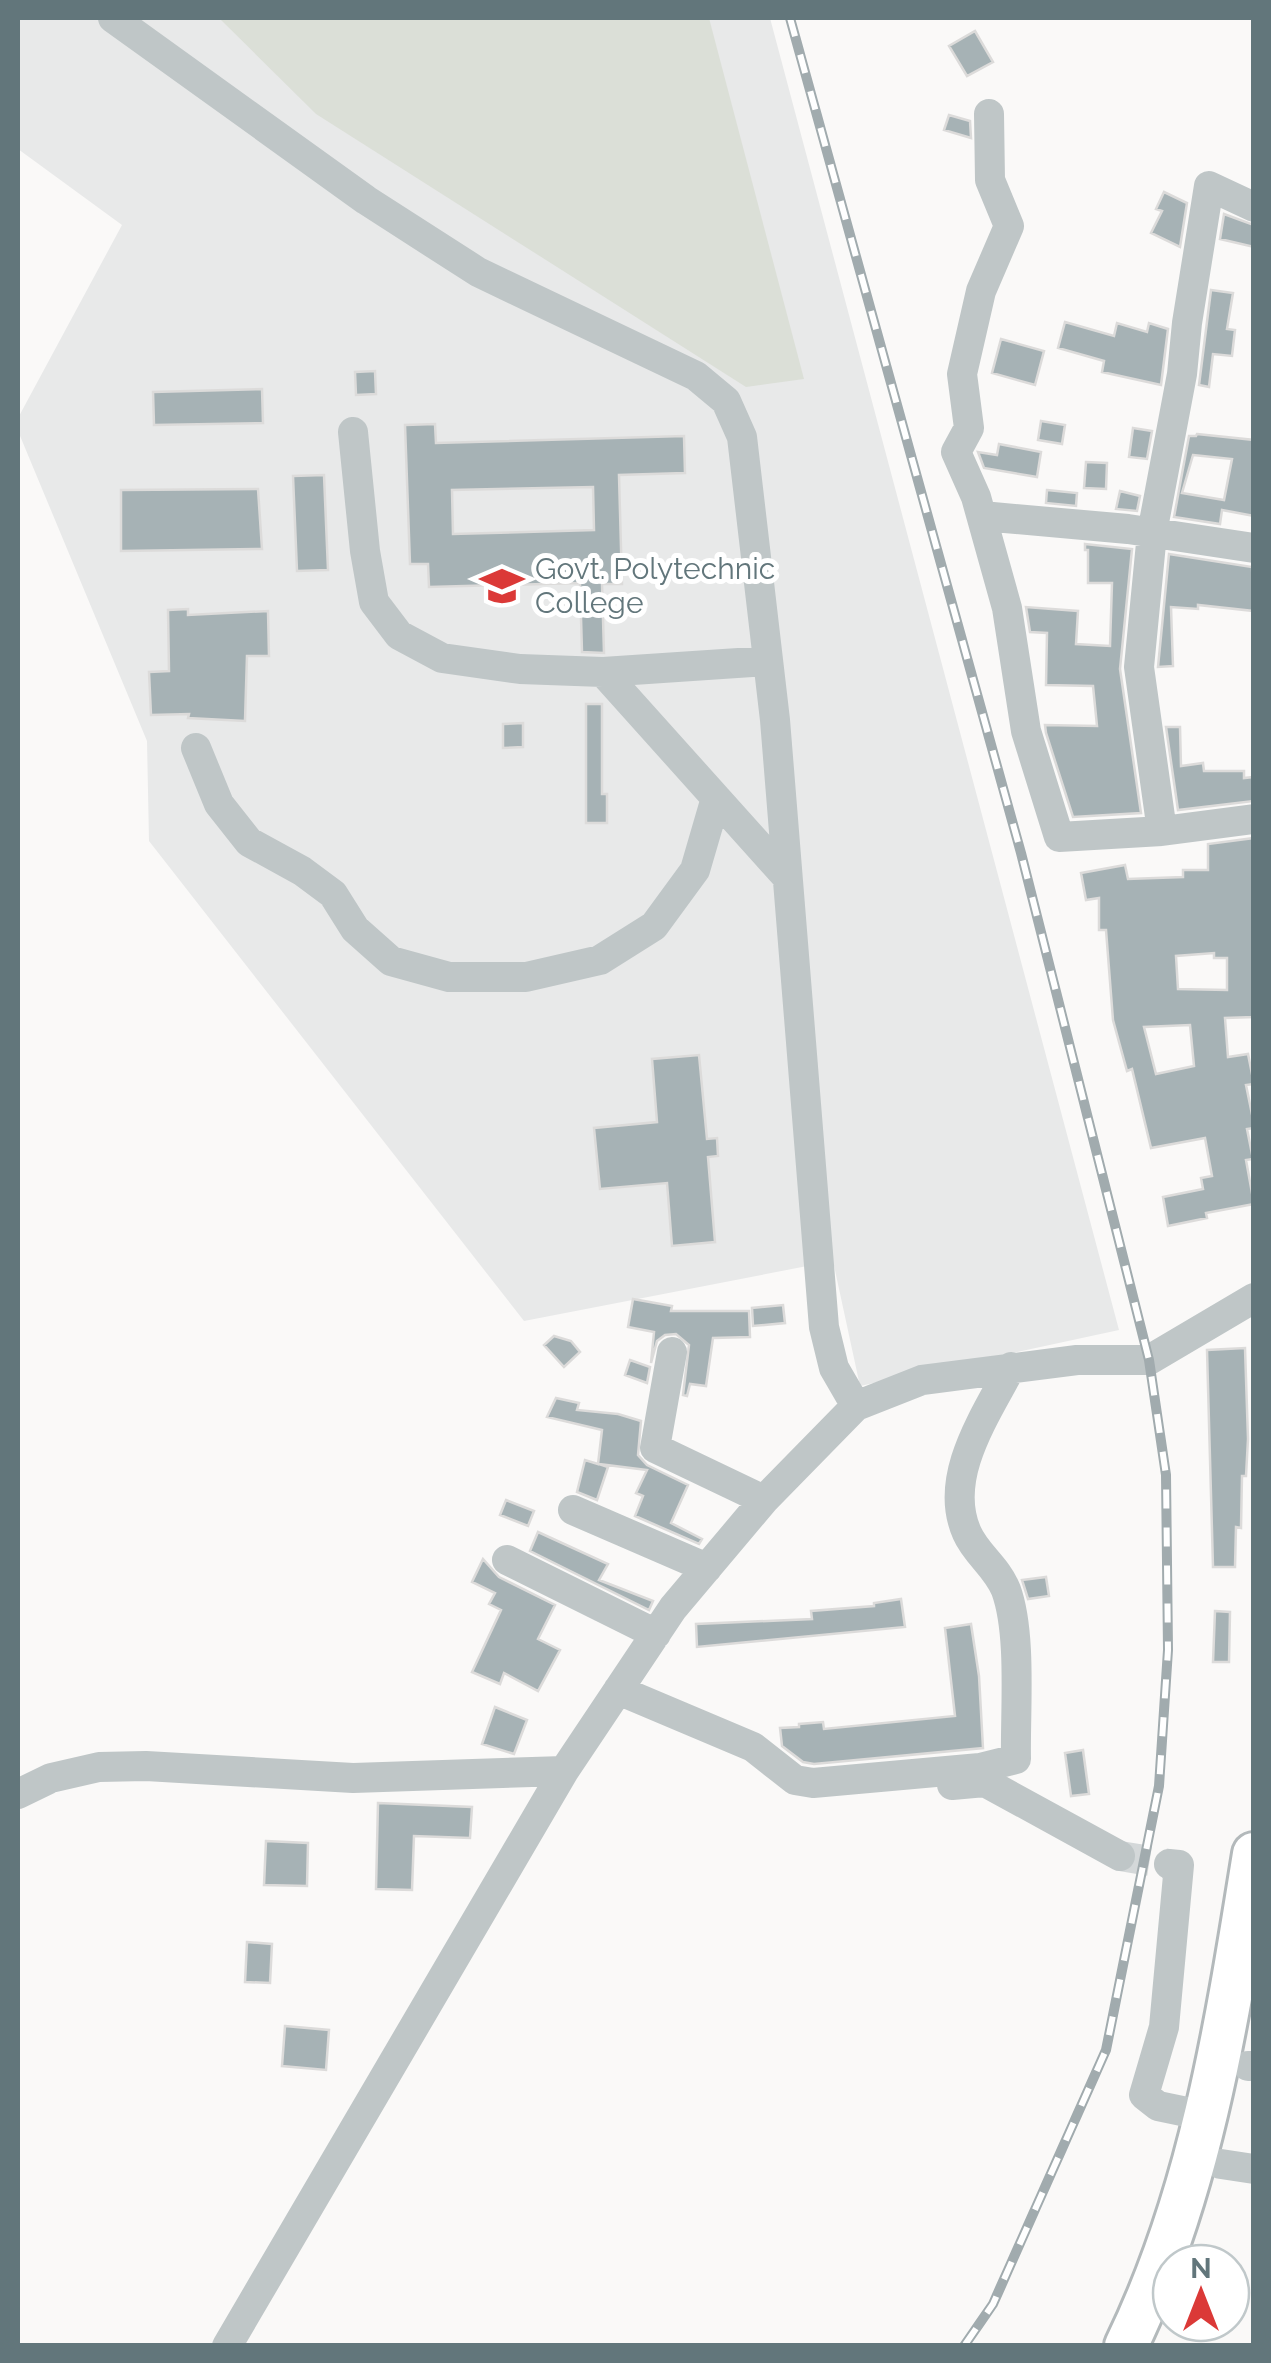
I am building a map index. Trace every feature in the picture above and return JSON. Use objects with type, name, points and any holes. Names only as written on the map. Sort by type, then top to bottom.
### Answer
[{"type":"highway","points":[[1126,2346],[1177,2216],[1206,2116],[1230,2002],[1254,1854]]},
{"type":"highway","points":[[1199,2243],[1238,2166],[1252,2055]]},
{"type":"street","points":[[112,18],[366,200],[478,272],[696,376],[726,401],[742,437],[768,661],[824,1327],[834,1368],[856,1406]]},
{"type":"street","points":[[989,114],[990,180],[1009,226],[981,291],[962,374],[970,428],[956,452],[982,516],[1007,608],[1026,731],[1059,837],[1162,832],[1254,819]]},
{"type":"street","points":[[1162,832],[1139,666],[1152,533],[1182,374],[1209,186],[1254,207]]},
{"type":"street","points":[[352,432],[374,602],[400,635],[442,658],[520,669],[603,672],[768,661]]},
{"type":"street","points":[[982,516],[1254,548]]},
{"type":"street","points":[[603,672],[786,876]]},
{"type":"street","points":[[196,748],[218,804],[249,842],[302,871],[333,894],[355,930],[391,961],[449,977],[526,977],[600,960],[654,926],[695,870],[716,798]]},
{"type":"street","points":[[227,2346],[564,1771],[618,1690],[707,1568],[764,1500],[856,1406],[922,1380],[1077,1360],[1149,1360],[1254,1298]]},
{"type":"street","points":[[672,1352],[656,1448],[764,1500]]},
{"type":"street","points":[[812,1783],[980,1768],[1016,1759],[1014,1632],[1006,1592],[994,1566],[968,1535],[959,1507],[972,1442],[1011,1367]]},
{"type":"street","points":[[573,1510],[707,1568]]},
{"type":"street","points":[[507,1560],[656,1634]]},
{"type":"street","points":[[618,1690],[753,1747],[795,1780],[847,1797],[985,1782],[1120,1856]]},
{"type":"street","points":[[18,1794],[51,1778],[99,1767],[146,1766],[352,1778],[564,1771]]},
{"type":"street","points":[[1169,1864],[1179,1865],[1164,2026],[1144,2095],[1158,2106],[1206,2116]]},
{"type":"shaded area","name":"Govt. Polytechnic College","points":[[18,18],[770,18],[1119,1330],[860,1386],[833,1261],[524,1321],[149,841],[147,741],[18,431],[18,418],[122,225],[18,149]]},
{"type":"shaded area","points":[[219,18],[709,18],[804,379],[746,387],[316,114]]},
{"type":"building","points":[[975,31],[993,62],[967,76],[949,46]]},
{"type":"building","points":[[949,115],[970,121],[971,138],[944,130]]},
{"type":"building","points":[[1164,192],[1187,203],[1180,247],[1151,233],[1162,211],[1156,209]]},
{"type":"building","points":[[1224,214],[1254,225],[1254,247],[1220,239]]},
{"type":"building","points":[[1211,290],[1233,293],[1227,329],[1235,330],[1232,356],[1213,354],[1209,387],[1199,385]]},
{"type":"building","points":[[1065,322],[1114,336],[1117,323],[1147,332],[1149,323],[1168,329],[1161,385],[1102,372],[1104,361],[1058,348]]},
{"type":"building","points":[[1001,339],[1044,351],[1035,385],[992,373]]},
{"type":"building","points":[[375,371],[376,394],[356,395],[355,372]]},
{"type":"building","points":[[262,389],[263,423],[154,425],[153,392]]},
{"type":"building","points":[[1041,421],[1065,425],[1062,444],[1038,440]]},
{"type":"building","points":[[435,424],[436,443],[684,436],[685,473],[619,475],[622,584],[602,584],[604,653],[582,652],[580,583],[429,587],[428,564],[410,564],[405,425]],"holes":[[[593,487],[594,530],[453,534],[452,490]]]},
{"type":"building","points":[[1133,428],[1152,431],[1147,459],[1129,457]]},
{"type":"building","points":[[1189,436],[1254,440],[1254,516],[1222,510],[1220,524],[1174,517]],"holes":[[[1193,455],[1232,459],[1224,500],[1182,493]]]},
{"type":"building","points":[[999,444],[1041,452],[1037,477],[984,468],[978,452],[997,455]]},
{"type":"building","points":[[1086,462],[1107,463],[1106,489],[1084,488]]},
{"type":"building","points":[[324,475],[328,570],[297,571],[293,476]]},
{"type":"building","points":[[258,489],[262,549],[121,551],[121,490]]},
{"type":"building","points":[[1047,490],[1077,493],[1076,506],[1046,503]]},
{"type":"building","points":[[1120,491],[1140,496],[1137,511],[1116,509]]},
{"type":"building","points":[[1085,544],[1132,549],[1120,669],[1141,813],[1073,817],[1046,733],[1045,725],[1097,726],[1093,686],[1046,685],[1047,633],[1030,632],[1026,607],[1078,611],[1076,644],[1110,646],[1112,583],[1088,583]]},
{"type":"building","points":[[1169,554],[1252,567],[1254,611],[1198,605],[1198,609],[1171,607],[1173,666],[1158,667]]},
{"type":"building","points":[[188,609],[188,615],[268,611],[269,656],[247,656],[245,721],[188,718],[189,714],[151,715],[149,672],[169,671],[168,610]]},
{"type":"building","points":[[586,704],[602,704],[602,794],[607,794],[607,823],[586,823]]},
{"type":"building","points":[[523,723],[523,747],[503,748],[503,724]]},
{"type":"building","points":[[1166,727],[1180,727],[1181,766],[1203,763],[1204,771],[1244,771],[1244,778],[1254,777],[1254,801],[1178,810]]},
{"type":"building","points":[[1254,838],[1254,1017],[1225,1018],[1228,1057],[1248,1054],[1254,1084],[1246,1085],[1254,1128],[1247,1129],[1253,1159],[1246,1160],[1254,1204],[1206,1213],[1207,1218],[1168,1226],[1163,1197],[1203,1189],[1201,1178],[1212,1176],[1205,1138],[1151,1148],[1132,1069],[1127,1071],[1113,1020],[1106,930],[1099,930],[1099,898],[1086,900],[1081,873],[1125,865],[1128,879],[1183,877],[1183,870],[1208,870],[1208,844]],"holes":[[[1214,953],[1214,958],[1227,958],[1227,990],[1178,989],[1176,956]],[[1190,1025],[1194,1066],[1156,1074],[1144,1027]]]},
{"type":"building","points":[[699,1055],[707,1139],[717,1138],[718,1156],[708,1157],[715,1242],[672,1246],[667,1183],[600,1189],[594,1128],[657,1122],[652,1059]]},
{"type":"building","points":[[633,1299],[672,1306],[671,1311],[749,1311],[750,1337],[713,1338],[706,1386],[690,1384],[687,1396],[683,1395],[689,1345],[676,1334],[665,1335],[657,1341],[651,1363],[654,1332],[628,1327]]},
{"type":"building","points":[[783,1305],[785,1323],[753,1326],[752,1308]]},
{"type":"building","points":[[554,1336],[571,1341],[580,1352],[564,1367],[544,1345]]},
{"type":"building","points":[[1245,1348],[1248,1439],[1246,1476],[1242,1476],[1241,1528],[1236,1527],[1235,1567],[1213,1567],[1207,1350]]},
{"type":"building","points":[[630,1360],[650,1367],[647,1383],[625,1375]]},
{"type":"building","points":[[556,1398],[579,1403],[577,1410],[618,1414],[641,1421],[638,1455],[647,1465],[688,1485],[671,1523],[702,1539],[699,1544],[635,1516],[643,1496],[636,1493],[647,1470],[599,1464],[608,1467],[597,1500],[577,1492],[585,1460],[598,1464],[602,1430],[547,1417]]},
{"type":"building","points":[[506,1500],[534,1511],[528,1526],[500,1515]]},
{"type":"building","points":[[538,1532],[608,1564],[599,1580],[653,1601],[649,1610],[530,1551]]},
{"type":"building","points":[[483,1559],[499,1577],[555,1605],[538,1639],[560,1650],[538,1691],[504,1673],[500,1684],[472,1672],[501,1610],[489,1604],[495,1593],[472,1582]]},
{"type":"building","points":[[1046,1577],[1049,1596],[1028,1599],[1022,1580]]},
{"type":"building","points":[[901,1599],[905,1627],[697,1647],[696,1624],[812,1619],[811,1611],[874,1606]]},
{"type":"building","points":[[1215,1611],[1230,1612],[1229,1662],[1213,1662]]},
{"type":"building","points":[[971,1624],[983,1748],[814,1764],[803,1762],[782,1746],[780,1728],[799,1724],[823,1722],[824,1729],[955,1716],[945,1628]]},
{"type":"building","points":[[495,1707],[527,1720],[514,1754],[482,1744]]},
{"type":"building","points":[[1083,1750],[1089,1794],[1071,1796],[1065,1753]]},
{"type":"building","points":[[378,1803],[472,1807],[470,1838],[414,1836],[412,1890],[376,1889]]},
{"type":"building","points":[[266,1841],[308,1843],[307,1886],[264,1885]]},
{"type":"building","points":[[247,1942],[272,1944],[270,1983],[245,1982]]},
{"type":"building","points":[[285,2026],[329,2030],[326,2070],[282,2066]]},
{"type":"tunnel","points":[[1120,1856],[1169,1864]]},
{"type":"railway","points":[[790,18],[1021,853],[1149,1360],[1166,1475],[1168,1650],[1159,1786],[1106,2050],[993,2304],[964,2346]]},
{"type":"place","name":"Govt. Polytechnic College","points":[[502,586]]}]
